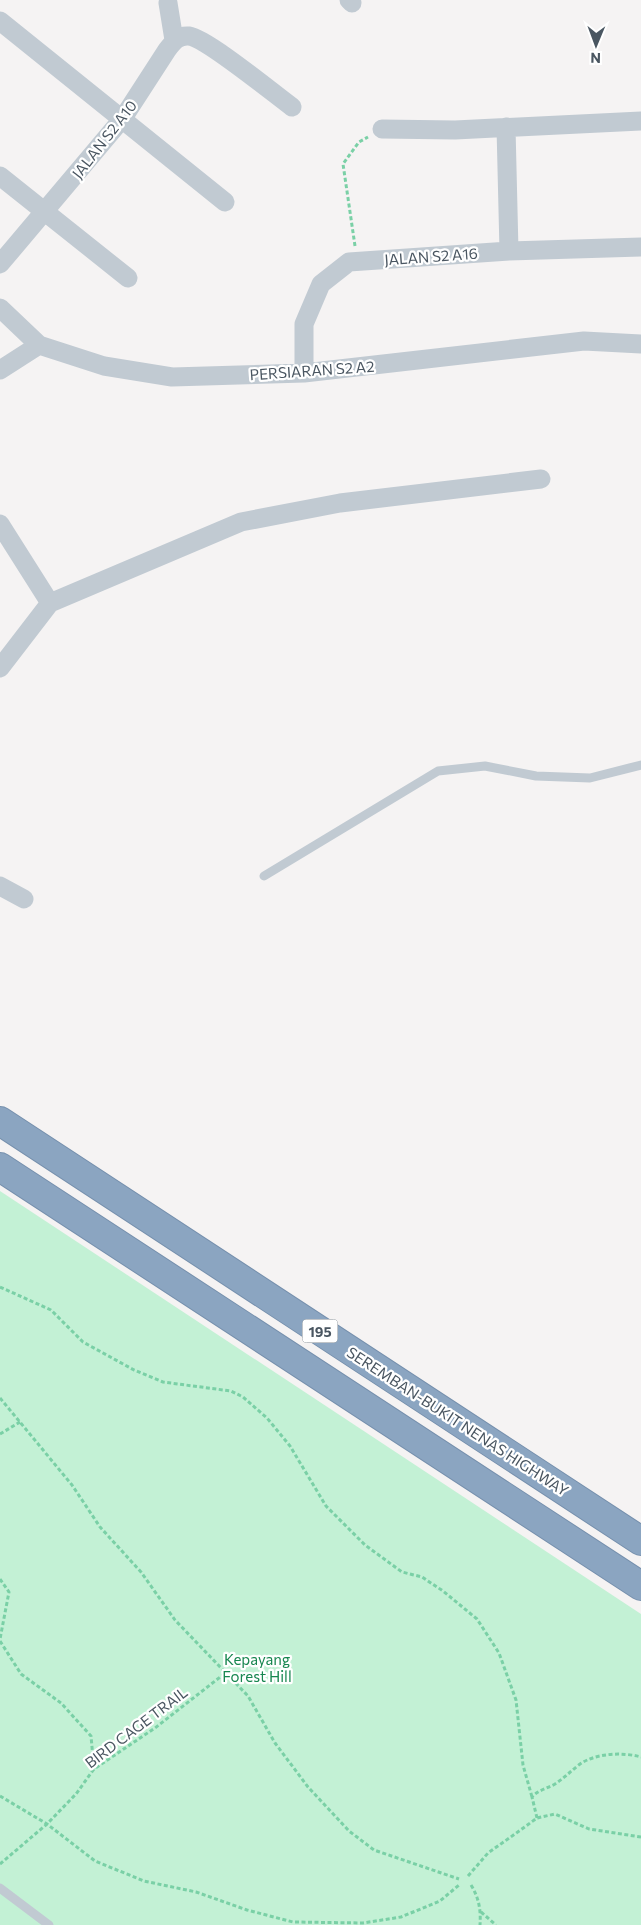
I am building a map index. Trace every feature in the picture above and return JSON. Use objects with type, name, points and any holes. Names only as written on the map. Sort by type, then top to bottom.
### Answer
[{"type":"highway","name":"SEREMBAN-BUKIT NENAS HIGHWAY","points":[[0,1121],[641,1541]]},
{"type":"highway","name":"195","points":[[0,1167],[641,1586]]},
{"type":"street","points":[[168,1],[174,40],[182,36],[201,40],[292,107]]},
{"type":"street","points":[[0,21],[123,118],[225,202]]},
{"type":"street","name":"JALAN S2 A10","points":[[0,264],[123,118],[174,40]]},
{"type":"street","points":[[382,130],[641,122]]},
{"type":"street","points":[[506,127],[509,251]]},
{"type":"street","points":[[0,176],[128,278]]},
{"type":"street","name":"JALAN S2 A16","points":[[304,373],[304,324],[321,284],[349,262],[509,251],[641,246]]},
{"type":"street","name":"PERSIARAN S2 A2","points":[[0,308],[38,345],[104,366],[172,377],[304,373],[584,341],[641,344]]},
{"type":"street","points":[[0,370],[38,345]]},
{"type":"street","points":[[0,668],[50,603],[241,522],[340,503],[541,479]]},
{"type":"street","points":[[0,524],[50,603]]},
{"type":"street","points":[[0,886],[24,900]]},
{"type":"lane","points":[[264,876],[438,770],[485,766],[536,776],[590,778],[641,765]]},
{"type":"lane","points":[[0,1888],[49,1925]]},
{"type":"path","points":[[358,262],[343,164],[359,142],[382,130]]},
{"type":"path","points":[[0,1287],[51,1310],[84,1342],[134,1370],[163,1382],[232,1392],[243,1397],[267,1418],[290,1446],[326,1506],[365,1545],[402,1572],[422,1577],[443,1591],[477,1619],[499,1653],[516,1700],[523,1765],[536,1818]]},
{"type":"path","points":[[0,1398],[72,1485],[100,1527],[141,1572],[175,1620],[224,1674],[248,1696],[276,1743],[308,1787],[349,1831],[374,1850],[459,1878]]},
{"type":"path","points":[[0,1434],[20,1422]]},
{"type":"path","points":[[0,1579],[9,1592],[0,1640],[21,1674],[61,1703],[91,1736],[94,1769]]},
{"type":"path","name":"BIRD CAGE TRAIL","points":[[0,1864],[47,1824],[76,1794],[94,1769],[155,1728],[224,1674]]},
{"type":"path","points":[[532,1798],[537,1792],[554,1785],[582,1763],[612,1754],[628,1754],[641,1757]]},
{"type":"path","points":[[0,1796],[47,1824],[95,1861],[144,1882],[196,1892],[247,1910],[292,1922],[363,1924],[401,1917],[440,1901],[459,1885]]},
{"type":"path","points":[[468,1876],[488,1853],[536,1818],[555,1814],[590,1828],[641,1837]]},
{"type":"path","points":[[471,1885],[477,1896],[481,1912],[480,1925]]},
{"type":"path","points":[[481,1912],[496,1925]]},
{"type":"green space","name":"Kepayang Forest Hill","points":[[0,1191],[641,1614],[641,1925],[0,1925]]}]
